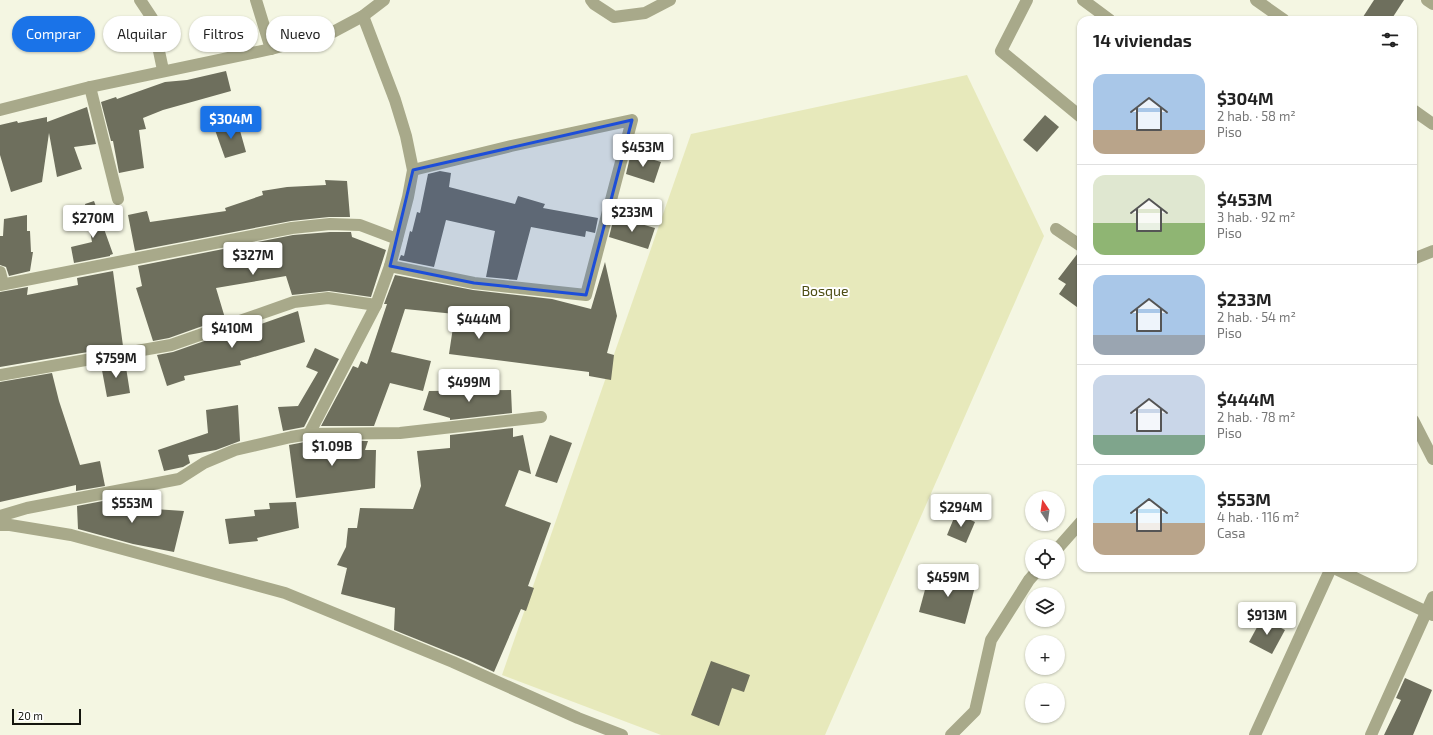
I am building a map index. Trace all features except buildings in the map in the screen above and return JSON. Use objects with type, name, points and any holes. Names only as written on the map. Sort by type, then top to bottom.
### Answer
[{"type":"street","points":[[140,0],[152,18],[163,70]]},
{"type":"street","points":[[256,0],[266,33]]},
{"type":"street","points":[[335,31],[363,16],[384,0]]},
{"type":"street","points":[[591,0],[594,4],[614,17],[645,13],[670,0]]},
{"type":"street","points":[[1027,0],[1001,51],[1077,114]]},
{"type":"street","points":[[1083,0],[1105,16]]},
{"type":"street","points":[[1256,0],[1278,16]]},
{"type":"street","points":[[1428,0],[1433,4]]},
{"type":"street","points":[[309,434],[376,305],[390,266],[408,197],[413,170],[406,136],[395,100],[363,16]]},
{"type":"street","points":[[0,110],[90,86],[266,50]]},
{"type":"street","points":[[90,86],[118,200]]},
{"type":"street","points":[[1417,113],[1433,124]]},
{"type":"street","points":[[390,266],[474,283],[586,295],[632,120],[511,146],[413,170]]},
{"type":"street","points":[[0,272],[1,285],[292,228],[322,225],[360,225],[397,239]]},
{"type":"street","points":[[1056,229],[1077,243]]},
{"type":"street","points":[[1417,257],[1433,251]]},
{"type":"street","points":[[0,375],[170,345],[294,302],[328,298],[376,305]]},
{"type":"street","points":[[0,516],[27,508],[178,479],[204,463],[235,450],[291,437],[309,434],[400,433],[541,417]]},
{"type":"street","points":[[1417,428],[1433,459]]},
{"type":"street","points":[[0,525],[10,525],[71,535],[285,593],[453,662],[578,718],[622,735]]},
{"type":"street","points":[[1065,540],[1077,527]]},
{"type":"street","points":[[1255,735],[1331,572]]},
{"type":"street","points":[[1342,572],[1430,613]]},
{"type":"street","points":[[951,735],[975,711],[991,640],[1030,579]]},
{"type":"street","points":[[1371,735],[1430,613],[1433,597]]},
{"type":"highlighted area","points":[[632,120],[586,295],[474,283],[390,266],[413,170]]},
{"type":"green space","name":"Bosque","points":[[967,75],[1044,236],[825,735],[661,735],[502,675],[691,134]]}]
